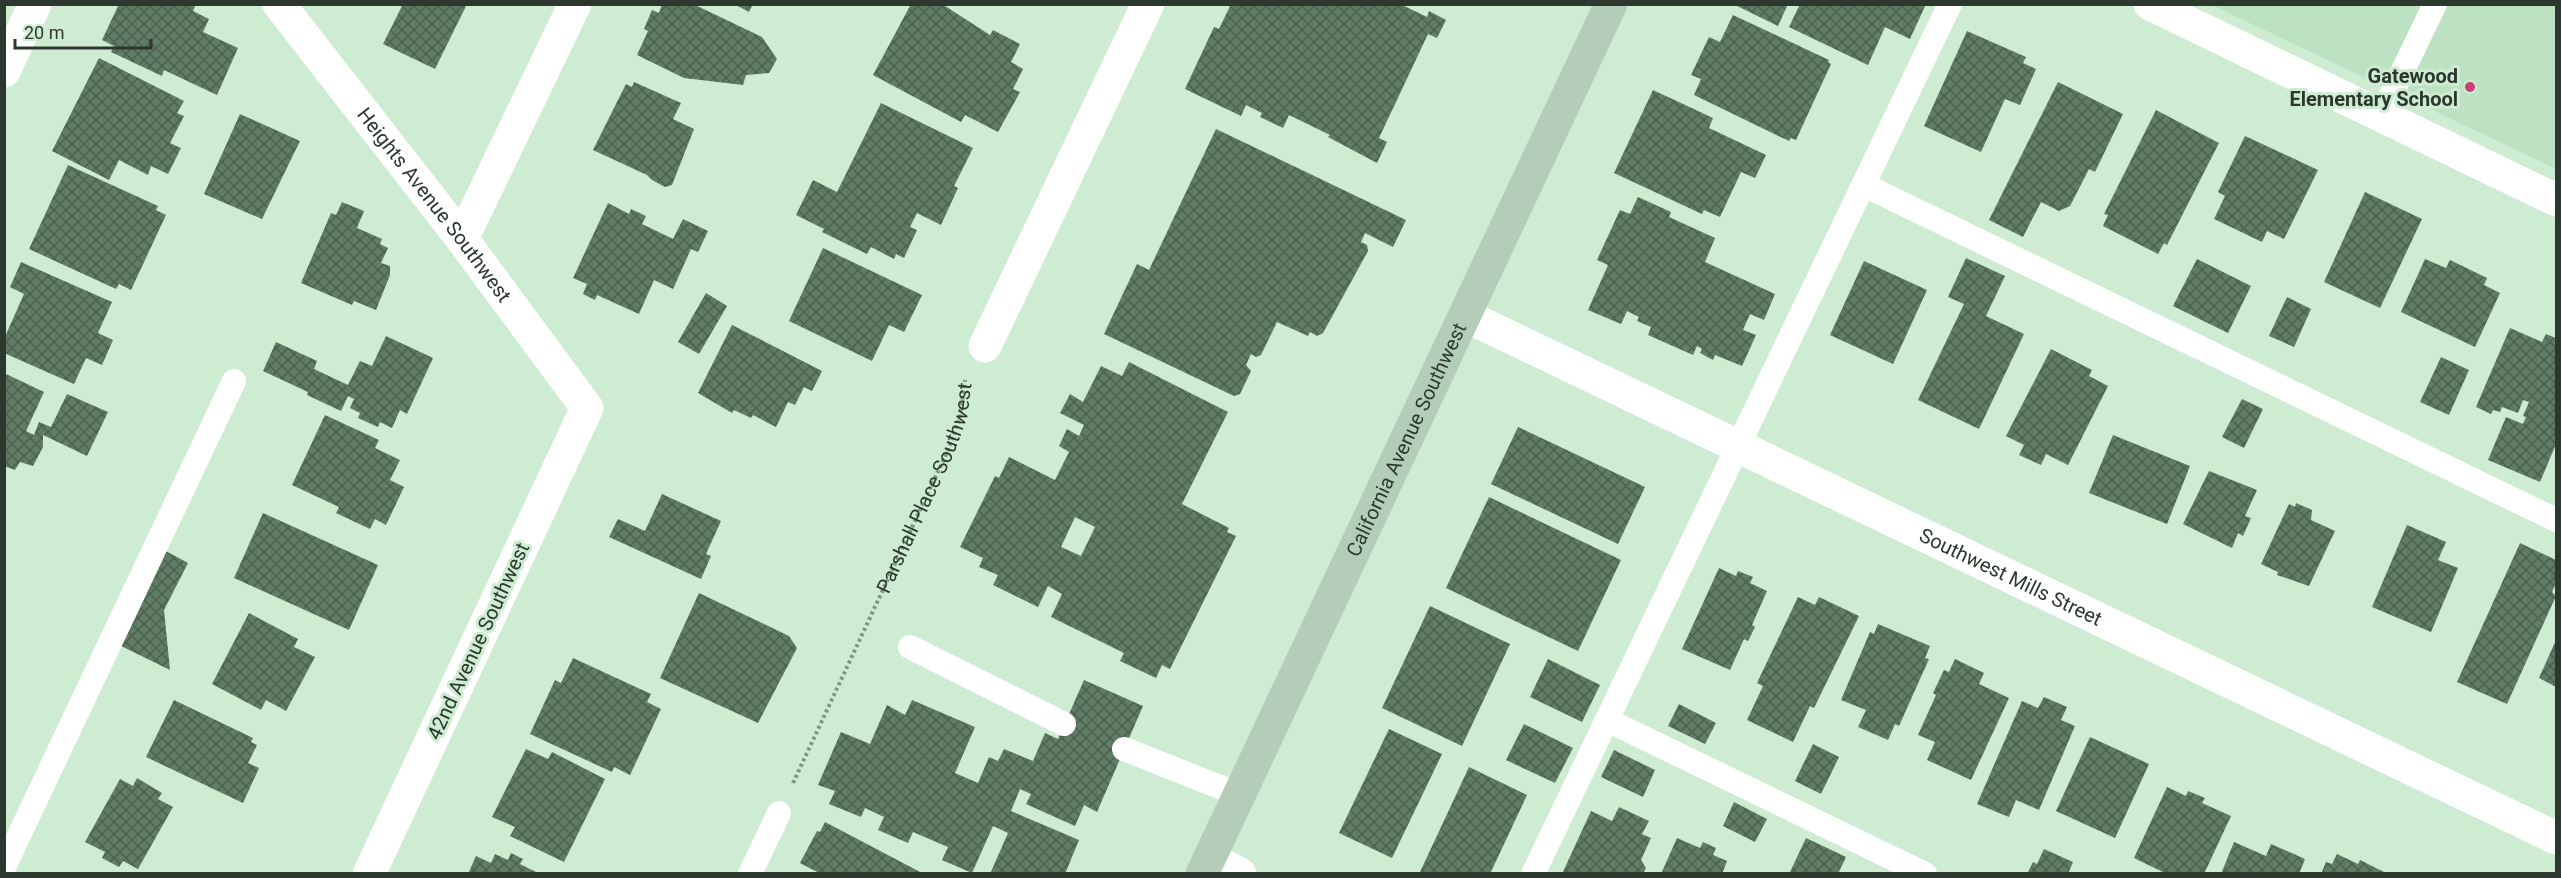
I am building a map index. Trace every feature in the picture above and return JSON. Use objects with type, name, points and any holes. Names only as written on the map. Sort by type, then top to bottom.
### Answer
[{"type":"main road","name":"California Avenue Southwest","points":[[1206,866],[1611,4]]},
{"type":"street","points":[[4,71],[35,4]]},
{"type":"street","name":"Heights Avenue Southwest","points":[[279,4],[462,239],[586,408]]},
{"type":"street","points":[[462,239],[575,4]]},
{"type":"street","points":[[985,346],[1148,4]]},
{"type":"street","points":[[2169,9],[2381,116],[2556,200]]},
{"type":"street","name":"Southwest Mills Street","points":[[1466,316],[2556,838]]},
{"type":"street","name":"42nd Avenue Southwest","points":[[369,873],[586,408]]},
{"type":"street","points":[[1206,866],[1240,873]]},
{"type":"lane","points":[[1533,873],[1950,4]]},
{"type":"lane","points":[[2381,116],[2435,4]]},
{"type":"lane","points":[[1864,185],[2556,520]]},
{"type":"lane","points":[[4,867],[234,381]]},
{"type":"lane","points":[[910,647],[1064,724]]},
{"type":"lane","points":[[1607,720],[1925,873]]},
{"type":"lane","points":[[1124,749],[1240,795]]},
{"type":"lane","points":[[750,873],[779,813]]},
{"type":"path","name":"Parshall Place Southwest","points":[[779,813],[948,450],[960,417],[965,378]]},
{"type":"shaded area","name":"Gatewood Elementary School","points":[[2212,5],[2556,5],[2556,169]]},
{"type":"building","points":[[119,4],[196,4],[193,11],[209,19],[203,32],[238,48],[217,95],[164,70],[162,76],[111,52],[114,46],[102,40]]},
{"type":"building","points":[[403,4],[466,6],[435,69],[383,44]]},
{"type":"building","points":[[662,4],[693,4],[762,37],[777,59],[769,73],[746,75],[743,85],[684,78],[637,55],[648,31],[644,29],[652,10],[659,13]]},
{"type":"building","points":[[734,4],[753,4],[749,12]]},
{"type":"building","points":[[911,4],[942,4],[990,35],[993,30],[1020,44],[1011,62],[1023,69],[1013,89],[1020,92],[998,132],[965,115],[961,122],[873,75]]},
{"type":"building","points":[[1231,4],[1400,4],[1427,17],[1429,11],[1446,20],[1437,38],[1428,34],[1379,138],[1387,142],[1377,163],[1328,137],[1330,135],[1289,115],[1283,128],[1260,117],[1262,113],[1246,105],[1241,116],[1185,89],[1214,27],[1219,29]]},
{"type":"building","points":[[1733,4],[1788,4],[1778,26]]},
{"type":"building","points":[[1800,4],[1926,4],[1910,39],[1885,27],[1868,65],[1789,27]]},
{"type":"building","points":[[1733,15],[1829,60],[1831,64],[1796,140],[1791,138],[1789,141],[1694,95],[1701,79],[1691,75],[1709,37],[1720,42]]},
{"type":"building","points":[[1967,31],[2026,57],[2023,63],[2036,69],[2020,105],[2005,99],[1981,152],[1924,126]]},
{"type":"building","points":[[99,58],[184,101],[177,113],[184,116],[170,143],[181,148],[168,174],[151,166],[148,175],[119,160],[109,180],[52,151]]},
{"type":"building","points":[[634,82],[681,103],[673,119],[694,129],[672,185],[665,187],[647,175],[593,150],[626,84],[632,87]]},
{"type":"building","points":[[2058,82],[2123,114],[2095,172],[2089,169],[2070,206],[2059,211],[2041,202],[2023,237],[1989,220]]},
{"type":"building","points":[[1653,90],[1713,118],[1709,128],[1766,155],[1755,178],[1741,172],[1720,217],[1704,210],[1702,214],[1614,173]]},
{"type":"building","points":[[881,103],[973,148],[954,186],[958,188],[941,225],[917,213],[910,227],[917,230],[904,258],[896,254],[894,259],[871,247],[867,254],[822,232],[824,229],[796,215],[813,180],[837,192]]},
{"type":"building","points":[[2156,110],[2219,143],[2167,245],[2164,243],[2158,254],[2103,226],[2108,215],[2104,214]]},
{"type":"building","points":[[240,114],[300,141],[262,219],[204,194]]},
{"type":"building","points":[[1216,129],[1406,220],[1393,247],[1365,233],[1361,242],[1367,245],[1368,251],[1323,333],[1317,336],[1310,332],[1308,336],[1277,322],[1261,355],[1256,357],[1251,354],[1246,365],[1251,371],[1240,394],[1234,396],[1104,334],[1137,264],[1149,270]]},
{"type":"building","points":[[2245,136],[2318,170],[2284,239],[2267,231],[2262,242],[2214,219],[2225,196],[2218,192]]},
{"type":"building","points":[[68,165],[158,206],[156,210],[166,215],[131,290],[119,284],[116,289],[29,249]]},
{"type":"building","points":[[2365,192],[2422,219],[2380,308],[2324,282]]},
{"type":"building","points":[[1638,197],[1671,212],[1669,217],[1715,238],[1705,262],[1775,294],[1764,320],[1750,314],[1743,330],[1756,335],[1742,366],[1715,355],[1713,360],[1700,353],[1702,349],[1697,346],[1693,355],[1648,335],[1651,327],[1637,321],[1639,317],[1627,311],[1621,324],[1588,310],[1608,265],[1597,260],[1620,210],[1630,214]]},
{"type":"building","points":[[342,202],[364,211],[357,228],[382,239],[380,244],[388,248],[381,263],[390,266],[390,275],[376,310],[354,301],[352,305],[301,283],[331,213],[336,215]]},
{"type":"building","points":[[608,203],[629,214],[631,209],[646,216],[642,224],[673,239],[683,219],[708,231],[698,252],[691,249],[673,289],[654,280],[639,314],[597,295],[595,300],[583,294],[587,284],[573,278]]},
{"type":"building","points":[[823,248],[922,295],[904,332],[889,325],[872,361],[789,321]]},
{"type":"building","points":[[1966,258],[2005,276],[1986,316],[2024,334],[1979,429],[1918,400],[1964,304],[1948,297]]},
{"type":"building","points":[[2197,259],[2251,286],[2228,333],[2173,306]]},
{"type":"building","points":[[2425,259],[2446,268],[2450,260],[2487,278],[2484,285],[2500,293],[2475,347],[2401,312]]},
{"type":"building","points":[[1864,261],[1927,290],[1893,364],[1830,335]]},
{"type":"building","points":[[21,262],[112,302],[98,333],[113,340],[102,365],[86,358],[74,384],[4,353],[4,339],[24,294],[10,287]]},
{"type":"building","points":[[706,293],[727,306],[699,354],[678,342]]},
{"type":"building","points":[[2287,297],[2311,309],[2294,347],[2269,336]]},
{"type":"building","points":[[732,325],[822,371],[812,391],[804,387],[795,405],[788,402],[776,427],[753,415],[751,418],[734,410],[732,413],[698,393]]},
{"type":"building","points":[[2510,328],[2542,342],[2546,334],[2556,338],[2556,444],[2540,482],[2488,460],[2506,417],[2523,424],[2526,417],[2523,416],[2529,402],[2523,400],[2518,413],[2502,407],[2500,412],[2493,410],[2491,414],[2476,407]]},
{"type":"building","points":[[386,336],[433,358],[407,414],[400,410],[392,428],[380,422],[378,427],[358,418],[360,413],[350,408],[354,399],[348,396],[341,411],[307,395],[308,392],[263,371],[276,342],[317,361],[314,369],[348,385],[360,361],[372,366]]},
{"type":"building","points":[[2051,349],[2092,370],[2089,376],[2108,386],[2068,465],[2046,454],[2041,465],[2019,455],[2024,445],[2006,436]]},
{"type":"building","points":[[2441,357],[2469,370],[2449,415],[2420,402]]},
{"type":"building","points":[[1129,362],[1228,412],[1182,504],[1229,528],[1227,532],[1236,536],[1170,669],[1162,665],[1156,678],[1120,661],[1124,653],[1051,617],[1062,594],[1048,586],[1038,607],[993,585],[998,575],[979,567],[983,558],[960,547],[995,476],[999,478],[1009,457],[1055,480],[1069,452],[1059,446],[1067,429],[1079,436],[1084,425],[1060,413],[1070,394],[1083,402],[1101,366],[1122,376]],"holes":[[[1075,517],[1095,527],[1081,556],[1061,547]]]},
{"type":"building","points":[[4,373],[44,392],[26,431],[34,435],[39,422],[51,427],[67,394],[108,412],[87,456],[43,435],[43,447],[33,466],[20,462],[15,470],[4,466]]},
{"type":"building","points":[[2242,399],[2263,409],[2244,448],[2222,437]]},
{"type":"building","points":[[325,415],[379,440],[375,448],[400,460],[390,480],[404,487],[386,525],[375,519],[370,529],[336,513],[339,507],[292,485]]},
{"type":"building","points":[[1518,427],[1645,487],[1618,544],[1491,484]]},
{"type":"building","points":[[2113,435],[2190,466],[2167,524],[2089,493]]},
{"type":"building","points":[[2209,471],[2257,490],[2245,516],[2251,518],[2243,536],[2238,533],[2232,548],[2183,524]]},
{"type":"building","points":[[662,494],[721,521],[706,554],[711,556],[701,579],[609,537],[618,519],[645,531]]},
{"type":"building","points":[[1489,497],[1621,560],[1578,651],[1446,588]]},
{"type":"building","points":[[2296,503],[2312,510],[2311,520],[2335,531],[2309,586],[2277,575],[2278,572],[2261,564],[2289,504],[2295,507]]},
{"type":"building","points":[[263,513],[378,565],[349,630],[234,578]]},
{"type":"building","points":[[2407,525],[2446,542],[2438,560],[2458,568],[2431,632],[2372,607]]},
{"type":"building","points":[[2520,543],[2556,560],[2556,583],[2552,592],[2556,596],[2507,704],[2457,682]]},
{"type":"building","points":[[162,549],[188,563],[164,610],[170,670],[115,643]]},
{"type":"building","points":[[1719,568],[1736,576],[1738,571],[1753,577],[1750,583],[1767,591],[1752,625],[1755,627],[1748,641],[1744,639],[1730,670],[1682,649]]},
{"type":"building","points":[[699,593],[789,636],[797,648],[758,723],[660,678]]},
{"type":"building","points":[[1798,597],[1815,605],[1819,597],[1859,616],[1814,708],[1810,706],[1793,742],[1747,720],[1763,686],[1757,683]]},
{"type":"building","points":[[1430,606],[1510,644],[1462,746],[1382,708]]},
{"type":"building","points":[[249,613],[298,639],[294,647],[315,657],[286,711],[266,700],[261,710],[212,684]]},
{"type":"building","points":[[1878,624],[1930,646],[1925,658],[1929,659],[1899,726],[1895,724],[1888,740],[1858,727],[1866,710],[1841,700],[1870,632],[1874,634]]},
{"type":"building","points":[[2556,640],[2556,687],[2539,678]]},
{"type":"building","points":[[573,658],[651,694],[647,702],[661,709],[630,775],[614,767],[612,772],[530,734],[555,680],[561,683]]},
{"type":"building","points":[[1548,659],[1600,685],[1582,722],[1530,697]]},
{"type":"building","points":[[1955,659],[1984,673],[1979,684],[2009,698],[1971,780],[1927,760],[1935,742],[1918,735],[1936,695],[1933,693],[1944,670],[1949,672]]},
{"type":"building","points":[[1084,680],[1143,706],[1097,812],[1084,805],[1075,826],[1026,804],[1031,794],[1020,789],[1011,811],[1079,840],[1065,874],[990,874],[1008,833],[993,826],[972,873],[942,860],[948,847],[913,832],[908,843],[878,830],[884,817],[865,808],[861,817],[829,804],[835,791],[818,785],[841,732],[870,744],[887,705],[905,715],[912,700],[975,727],[955,773],[978,783],[989,757],[998,761],[1004,749],[1033,761],[1045,733],[1058,739]]},
{"type":"building","points":[[2044,697],[2067,707],[2061,720],[2075,726],[2039,810],[2016,800],[2009,817],[1977,804],[2022,701],[2038,708]]},
{"type":"building","points":[[174,700],[253,738],[251,742],[257,745],[248,763],[259,768],[243,803],[146,757]]},
{"type":"building","points":[[1679,704],[1716,723],[1705,744],[1668,726]]},
{"type":"building","points":[[1524,724],[1573,748],[1555,783],[1506,760]]},
{"type":"building","points":[[1389,729],[1442,754],[1392,858],[1339,833]]},
{"type":"building","points":[[2090,737],[2149,764],[2115,838],[2056,811]]},
{"type":"building","points":[[1813,744],[1839,757],[1821,794],[1795,781]]},
{"type":"building","points":[[526,749],[548,759],[552,752],[605,779],[564,862],[510,836],[515,827],[492,817]]},
{"type":"building","points":[[1614,750],[1655,770],[1643,797],[1601,777]]},
{"type":"building","points":[[1469,767],[1527,795],[1490,874],[1424,874],[1420,872]]},
{"type":"building","points":[[137,778],[162,793],[158,799],[173,807],[138,869],[123,861],[119,867],[102,858],[105,852],[85,842],[120,779],[133,786]]},
{"type":"building","points":[[2167,787],[2186,796],[2188,791],[2205,798],[2202,803],[2231,816],[2204,874],[2167,874],[2134,858]]},
{"type":"building","points":[[1734,802],[1767,819],[1755,842],[1723,826]]},
{"type":"building","points":[[1619,807],[1649,821],[1642,834],[1651,838],[1641,860],[1646,868],[1643,874],[1562,874],[1591,811],[1612,821]]},
{"type":"building","points":[[825,822],[924,874],[821,874],[800,863],[817,831],[820,832]]},
{"type":"building","points":[[1677,838],[1700,848],[1703,842],[1716,848],[1713,855],[1727,861],[1722,874],[1661,874]]},
{"type":"building","points":[[1806,838],[1846,857],[1838,874],[1790,872]]},
{"type":"building","points":[[2234,842],[2266,856],[2271,844],[2305,859],[2299,874],[2221,874]]},
{"type":"building","points":[[2044,849],[2073,862],[2068,874],[2027,874],[2033,862],[2037,864]]},
{"type":"building","points":[[511,853],[523,859],[520,864],[540,874],[468,874],[476,856],[491,863],[495,854],[508,860]]},
{"type":"building","points":[[2337,854],[2358,864],[2360,860],[2384,872],[2321,874],[2326,862],[2332,864]]},
{"type":"place","name":"Gatewood Elementary School","points":[[2470,87]]}]
